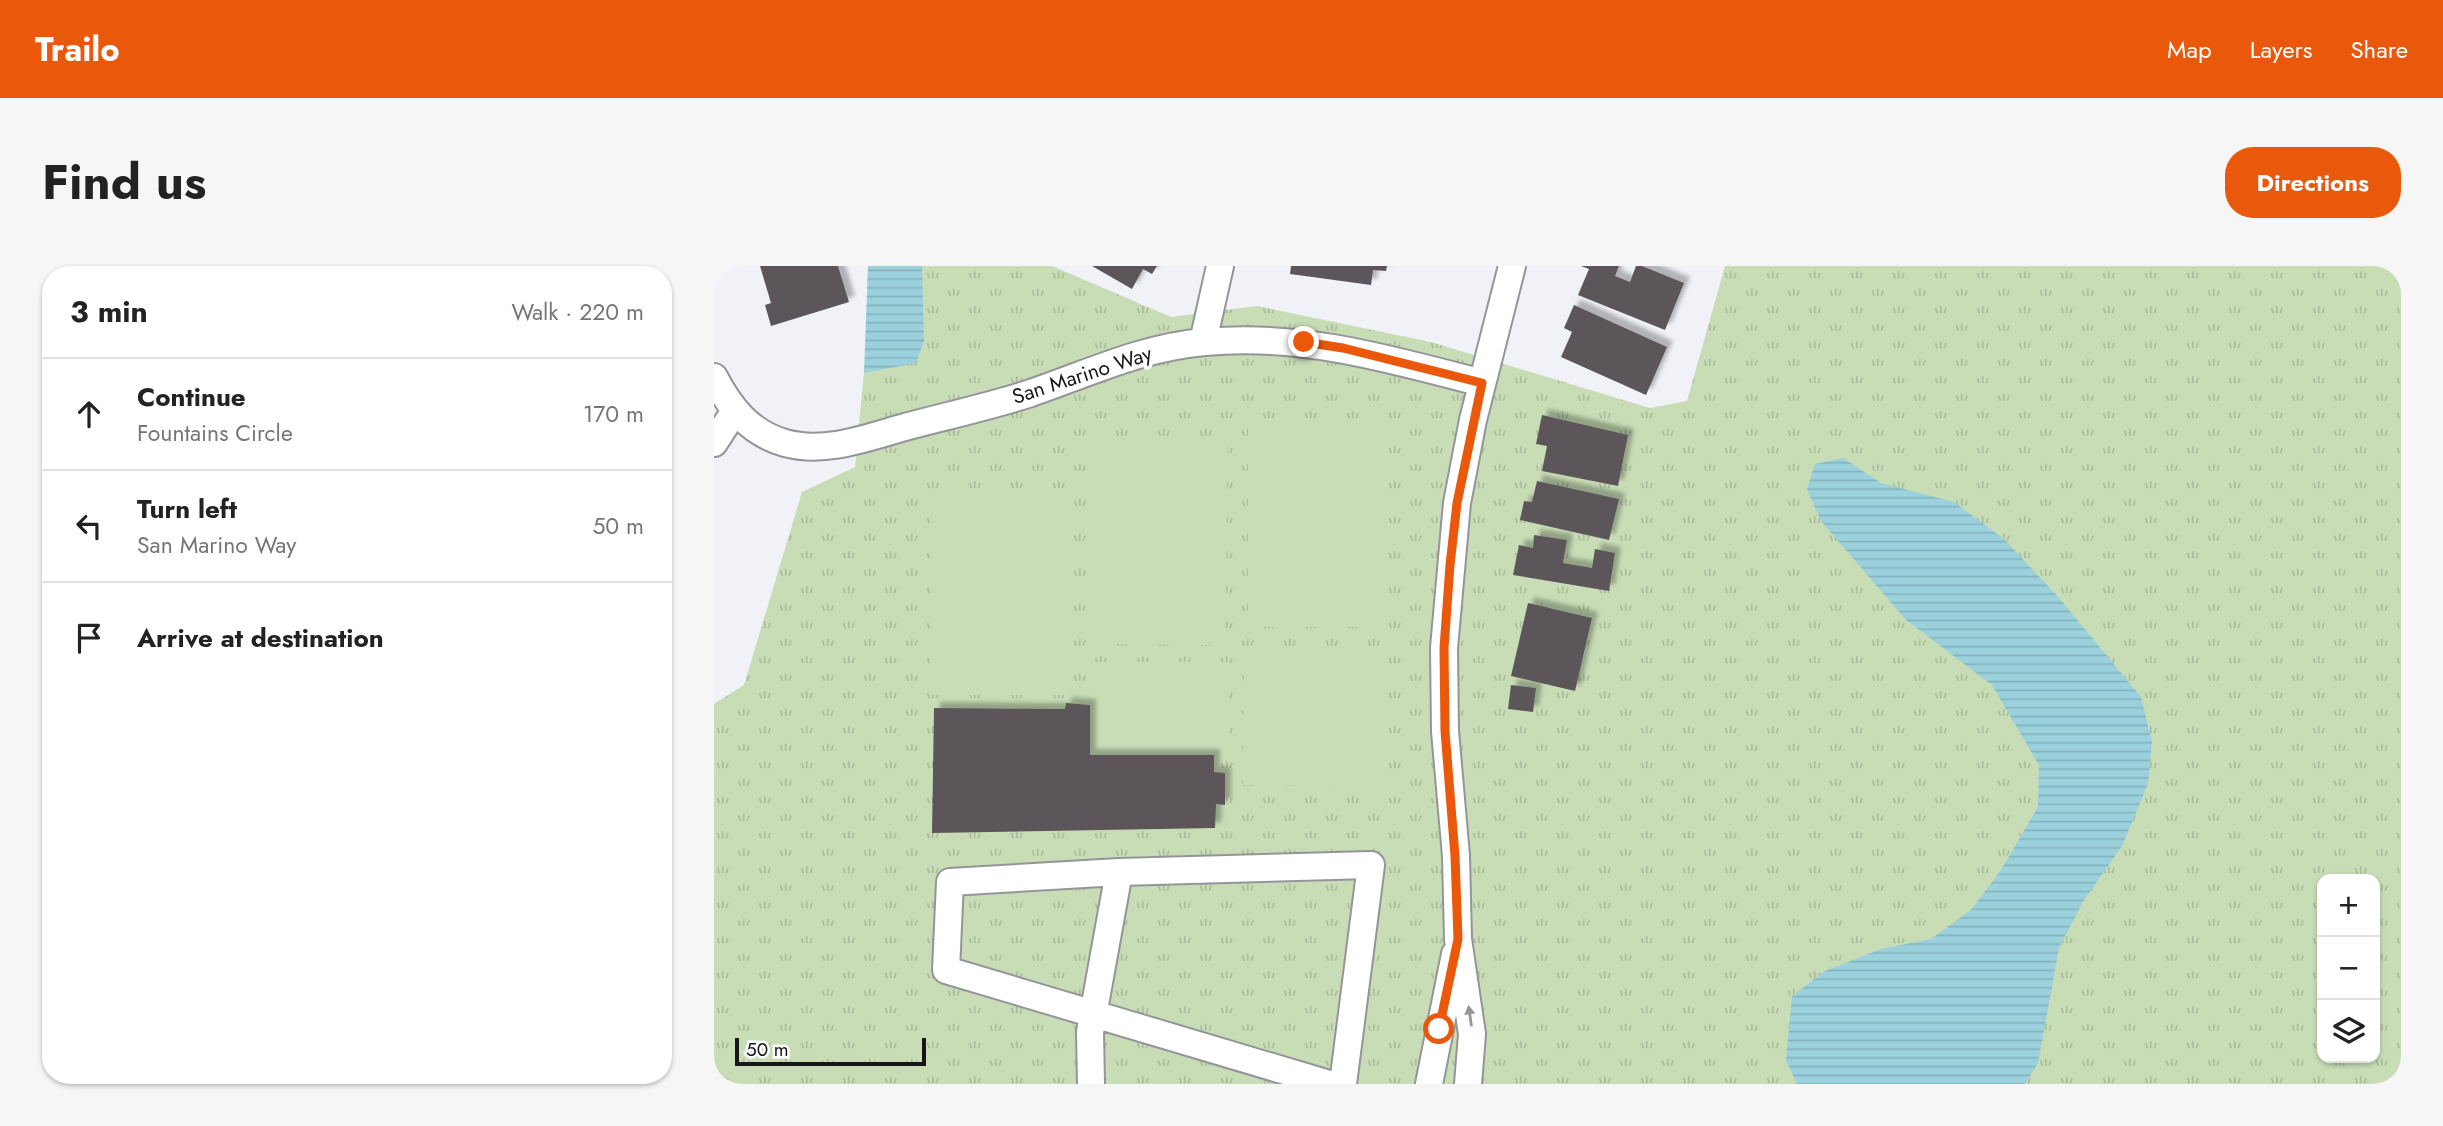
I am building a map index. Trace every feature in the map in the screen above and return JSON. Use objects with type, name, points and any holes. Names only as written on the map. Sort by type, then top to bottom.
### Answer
[{"type":"street","points":[[1203,342],[1220,266]]},
{"type":"street","points":[[1468,1084],[1472,1034],[1458,939],[1455,856],[1445,731],[1444,648],[1457,503],[1482,383],[1512,266]]},
{"type":"street","name":"San Marino Way","points":[[714,376],[734,412],[749,425],[775,439],[804,446],[824,447],[1028,394],[1109,362],[1203,342],[1245,339],[1304,342],[1343,348],[1482,383]]},
{"type":"street","points":[[714,443],[734,412]]},
{"type":"street","points":[[1329,1084],[1093,1017],[946,971],[950,882],[1119,873],[1371,865],[1343,1084]]},
{"type":"street","points":[[1091,1084],[1090,1032],[1119,873]]},
{"type":"street","points":[[1429,1084],[1458,939]]},
{"type":"green space","points":[[868,266],[1052,266],[1171,317],[1257,306],[1431,342],[1650,408],[1687,401],[1725,266],[2401,266],[2401,1084],[714,1084],[714,704],[744,685],[802,492],[855,467],[867,340]]},
{"type":"green space","points":[[1248,420],[1385,420],[1384,627],[1248,627]]},
{"type":"green space","points":[[1090,437],[1227,437],[1226,645],[1089,644]]},
{"type":"green space","points":[[932,488],[1068,488],[1068,695],[931,695]]},
{"type":"green space","points":[[1244,646],[1383,647],[1382,786],[1243,785]]},
{"type":"green space","points":[[1090,662],[1228,662],[1228,755],[1090,755]]},
{"type":"water","points":[[868,266],[922,266],[924,341],[916,363],[864,373]]},
{"type":"water","points":[[1843,458],[1881,483],[1954,502],[2004,539],[2060,599],[2141,697],[2152,742],[2148,784],[2122,846],[2084,900],[2059,948],[2038,1063],[2025,1084],[1797,1084],[1786,1060],[1792,996],[1825,971],[1881,949],[1931,939],[1971,910],[2001,870],[2038,807],[2039,765],[1992,685],[1906,620],[1821,521],[1807,489],[1815,464]]},
{"type":"building","points":[[760,266],[838,266],[849,302],[771,326],[765,305],[771,303]]},
{"type":"building","points":[[1092,266],[1157,266],[1152,274],[1143,269],[1132,289]]},
{"type":"building","points":[[1291,266],[1387,266],[1386,271],[1373,270],[1371,285],[1290,274]]},
{"type":"building","points":[[1581,266],[1619,266],[1615,276],[1630,282],[1636,266],[1642,266],[1684,283],[1665,330],[1578,295],[1589,269]]},
{"type":"building","points":[[1574,305],[1667,347],[1646,395],[1561,357],[1572,332],[1564,328]]},
{"type":"building","points":[[1542,415],[1628,435],[1618,486],[1542,471],[1547,446],[1536,444]]},
{"type":"building","points":[[1537,481],[1619,499],[1609,540],[1520,520],[1524,501],[1532,502]]},
{"type":"building","points":[[1534,535],[1567,540],[1563,563],[1592,568],[1595,549],[1615,553],[1609,591],[1513,575],[1519,545],[1533,548]]},
{"type":"building","points":[[1528,603],[1592,618],[1575,691],[1511,676]]},
{"type":"building","points":[[1511,685],[1536,688],[1533,712],[1508,709]]},
{"type":"building","points":[[1066,703],[1090,705],[1090,755],[1214,755],[1214,772],[1225,773],[1225,805],[1216,804],[1215,828],[932,833],[934,708],[1065,709]]},
{"type":"route","points":[[1304,342],[1343,348],[1482,383],[1457,503],[1444,648],[1445,731],[1455,856],[1458,939],[1439,1029]]}]
